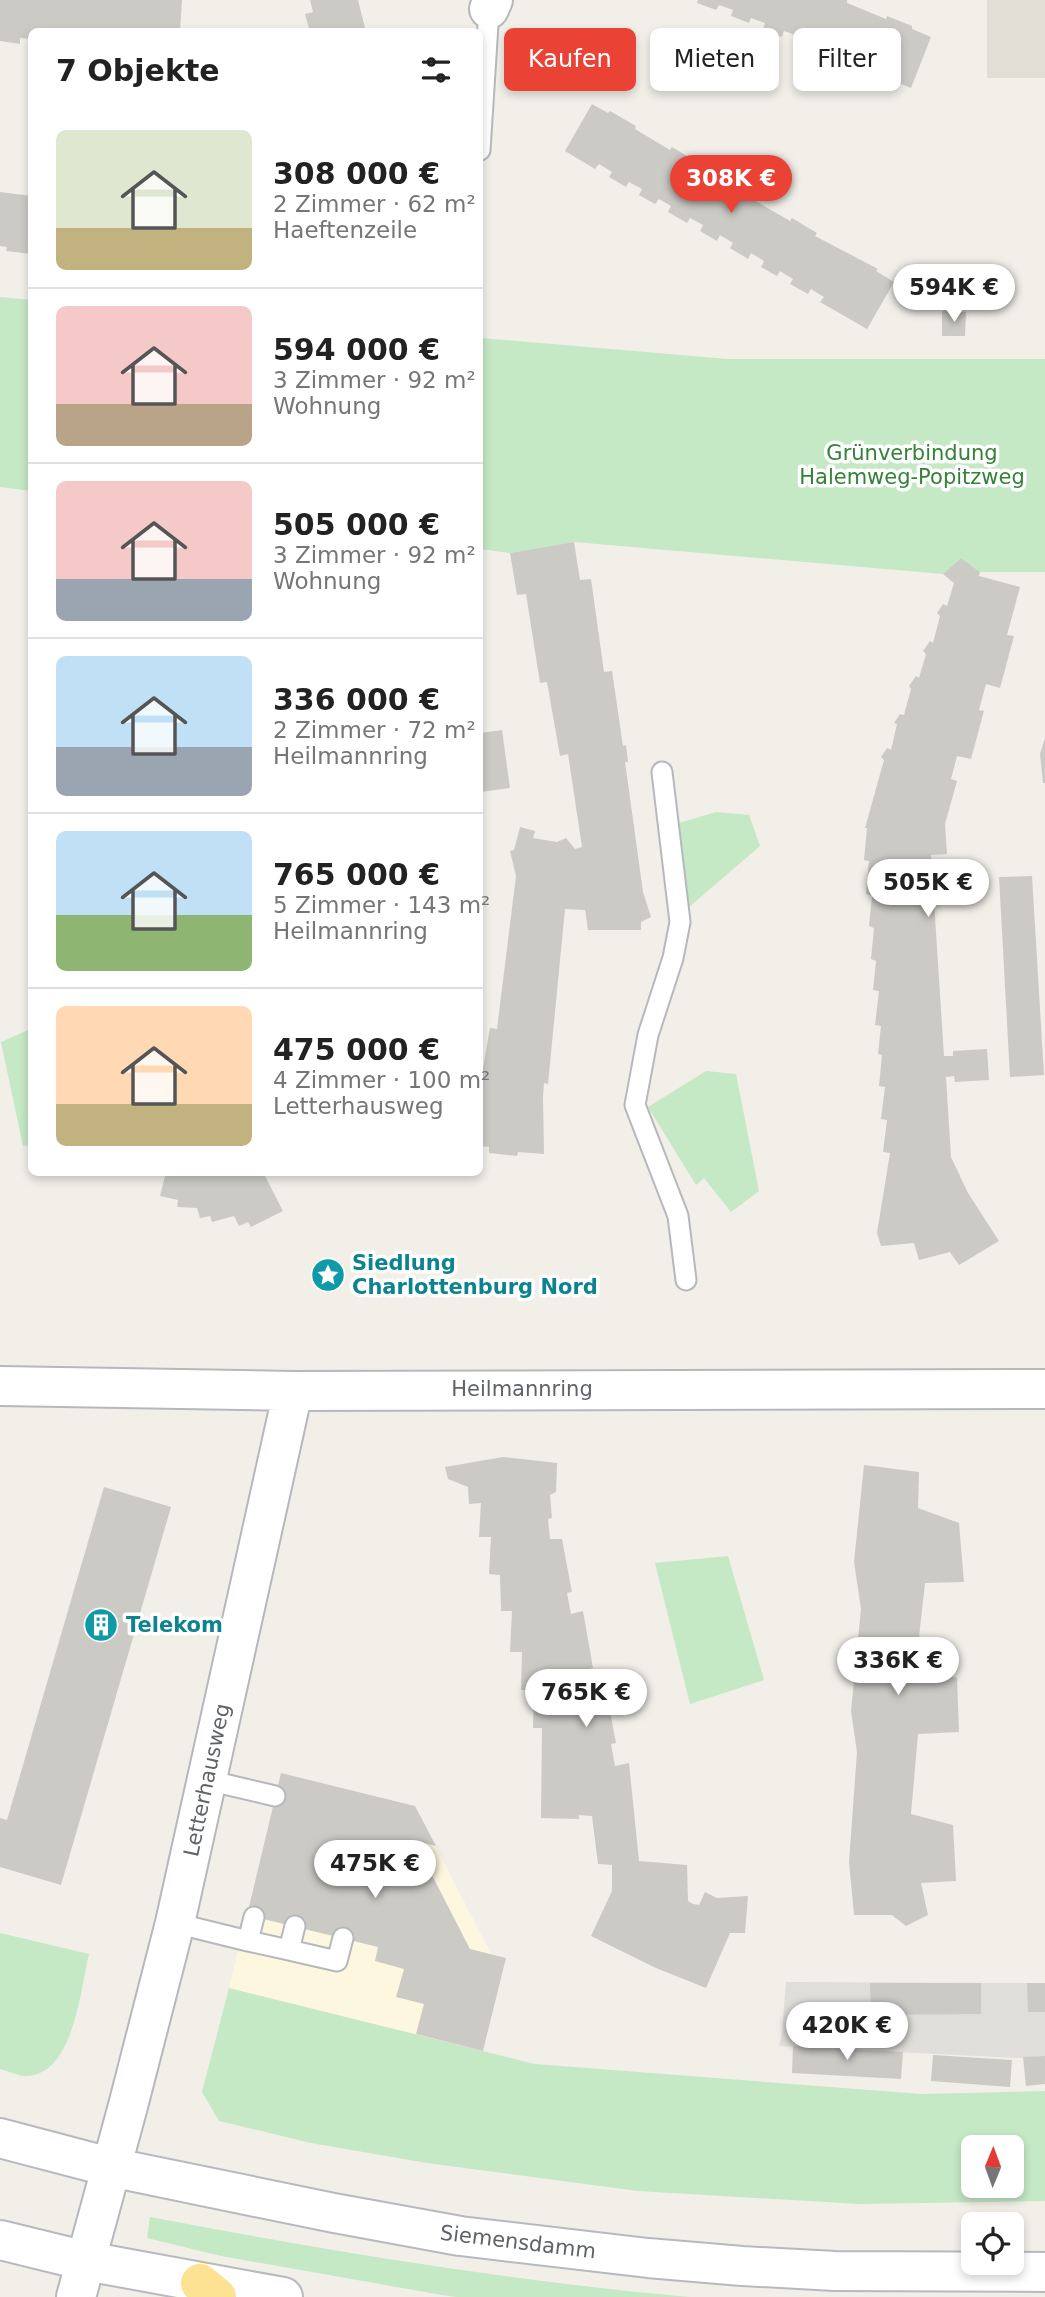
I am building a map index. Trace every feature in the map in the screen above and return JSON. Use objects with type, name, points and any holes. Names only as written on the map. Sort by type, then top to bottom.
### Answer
[{"type":"street","name":"Heilmannring","points":[[0,1386],[293,1391],[1045,1389]]},
{"type":"street","name":"Letterhausweg","points":[[81,2279],[175,1923],[293,1391]]},
{"type":"street","name":"Siemensdamm","points":[[0,2138],[110,2167],[397,2225],[556,2248],[728,2265],[835,2271],[1045,2272]]},
{"type":"street","points":[[0,2241],[81,2279],[283,2297]]},
{"type":"lane","points":[[483,95],[488,3]]},
{"type":"lane","points":[[662,772],[680,922],[673,958],[648,1035],[635,1105],[678,1216],[686,1280]]},
{"type":"lane","points":[[207,1780],[275,1796]]},
{"type":"lane","points":[[248,1941],[254,1917]]},
{"type":"lane","points":[[175,1923],[337,1961],[343,1938]]},
{"type":"lane","points":[[289,1950],[295,1926]]},
{"type":"shaded area","points":[[987,0],[1045,0],[1045,78],[987,78]]},
{"type":"shaded area","points":[[281,1773],[415,1806],[491,1954],[506,1958],[483,2051],[229,1988]]},
{"type":"shaded area","points":[[786,1982],[1045,1983],[1045,2056],[1016,2058],[779,2046]]},
{"type":"green space","points":[[0,297],[28,300],[28,491],[0,487]]},
{"type":"green space","name":"Grünverbindung Halemweg-Popitzweg","points":[[483,338],[728,359],[1045,359],[1045,572],[980,572],[961,558],[943,574],[574,542],[510,553],[483,549]]},
{"type":"green space","points":[[716,812],[749,815],[760,846],[689,907],[679,823]]},
{"type":"green space","points":[[28,1030],[28,1145],[23,1146],[1,1042]]},
{"type":"green space","points":[[706,1071],[736,1074],[759,1191],[731,1212],[704,1178],[696,1185],[648,1107]]},
{"type":"green space","points":[[728,1556],[764,1680],[690,1704],[655,1563]]},
{"type":"green space","points":[[0,1933],[89,1954],[78,2008],[65,2046],[55,2062],[42,2072],[26,2076],[0,2069]]},
{"type":"green space","points":[[229,1988],[535,2064],[921,2094],[1045,2091],[1045,2201],[860,2204],[638,2191],[427,2163],[311,2143],[219,2121],[202,2092]]},
{"type":"green space","points":[[150,2217],[419,2264],[554,2283],[690,2297],[442,2295],[221,2256],[147,2238]]},
{"type":"building","points":[[0,0],[182,0],[180,28],[28,28],[28,39],[20,38],[20,44],[0,41]]},
{"type":"building","points":[[310,0],[358,0],[365,28],[309,28],[305,14],[313,12]]},
{"type":"building","points":[[698,0],[847,0],[847,3],[912,26],[912,29],[931,37],[911,88],[901,84],[901,28],[793,28],[793,34],[784,31],[782,37],[779,36],[779,28],[763,28],[765,23],[751,18],[749,23],[731,16],[733,10],[719,5],[716,10],[697,3]]},
{"type":"building","points":[[592,104],[636,126],[635,129],[670,150],[672,147],[697,162],[696,165],[756,197],[754,200],[790,221],[792,218],[817,233],[815,236],[878,269],[876,271],[894,282],[867,329],[820,302],[824,297],[811,289],[808,294],[790,284],[793,279],[780,271],[777,276],[761,267],[764,261],[751,253],[748,259],[730,248],[733,243],[720,235],[717,241],[700,231],[703,225],[690,218],[687,223],[668,212],[671,206],[659,199],[655,204],[639,195],[642,189],[629,182],[626,187],[609,177],[612,172],[599,164],[595,169],[565,151]]},
{"type":"building","points":[[0,192],[28,196],[28,254],[6,251],[7,247],[0,246]]},
{"type":"building","points":[[942,311],[966,312],[965,336],[942,336]]},
{"type":"building","points":[[574,542],[580,580],[591,579],[604,672],[612,671],[623,746],[626,745],[628,762],[625,762],[643,892],[651,917],[641,922],[641,930],[588,930],[585,910],[565,909],[548,1084],[544,1083],[544,1154],[518,1152],[517,1156],[489,1153],[489,1147],[483,1146],[483,1068],[490,1028],[497,1029],[516,876],[510,851],[514,850],[520,827],[535,831],[533,838],[557,842],[566,838],[575,849],[582,847],[568,754],[560,756],[547,682],[540,683],[526,594],[517,595],[510,553]]},
{"type":"building","points":[[961,558],[980,572],[979,576],[1020,587],[1007,635],[1014,636],[1000,688],[986,684],[979,710],[984,711],[971,759],[957,756],[951,779],[957,781],[945,824],[947,854],[931,855],[944,1056],[953,1056],[953,1051],[987,1049],[989,1080],[955,1082],[954,1076],[946,1077],[951,1157],[968,1193],[999,1241],[959,1265],[950,1252],[919,1260],[914,1243],[881,1246],[877,1233],[890,1153],[883,1152],[887,1120],[881,1119],[885,1087],[879,1086],[881,1026],[875,1025],[879,991],[873,990],[876,961],[871,959],[874,928],[869,926],[872,896],[866,894],[869,861],[864,860],[865,828],[884,760],[881,757],[887,748],[891,750],[897,724],[894,723],[900,714],[904,715],[911,689],[909,686],[916,676],[919,678],[926,654],[923,651],[930,641],[933,643],[940,616],[937,613],[943,604],[947,606],[954,583],[943,574]]},
{"type":"building","points":[[502,730],[510,788],[483,792],[483,733]]},
{"type":"building","points":[[1045,738],[1045,783],[1043,783],[1040,754]]},
{"type":"building","points":[[1032,876],[1044,1075],[1010,1077],[999,877]]},
{"type":"building","points":[[165,1176],[265,1176],[283,1211],[251,1227],[248,1222],[239,1226],[234,1216],[212,1222],[210,1216],[200,1218],[197,1208],[177,1207],[178,1200],[160,1196]]},
{"type":"building","points":[[503,1457],[557,1463],[556,1492],[550,1495],[550,1539],[562,1539],[572,1592],[567,1593],[571,1614],[583,1611],[593,1668],[589,1669],[593,1692],[606,1690],[616,1743],[611,1744],[615,1766],[629,1763],[639,1861],[687,1865],[688,1901],[693,1904],[699,1905],[705,1892],[717,1898],[748,1896],[745,1933],[730,1933],[706,1988],[656,1968],[591,1936],[612,1891],[612,1865],[598,1864],[592,1816],[579,1815],[579,1819],[541,1818],[542,1728],[533,1728],[534,1690],[521,1690],[522,1652],[510,1652],[512,1611],[501,1611],[500,1575],[489,1574],[491,1537],[479,1537],[481,1503],[469,1504],[468,1487],[448,1479],[445,1467]]},
{"type":"building","points":[[864,1465],[919,1472],[918,1508],[959,1523],[964,1582],[925,1583],[916,1664],[957,1678],[959,1732],[918,1734],[911,1814],[953,1825],[956,1881],[921,1883],[928,1915],[906,1926],[892,1915],[854,1915],[849,1862],[857,1752],[851,1711],[861,1609],[854,1562]]},
{"type":"building","name":"Telekom","points":[[104,1487],[171,1507],[61,1885],[0,1867],[0,1818],[7,1820]]},
{"type":"building","points":[[281,1773],[415,1806],[436,1846],[412,1840],[410,1846],[418,1848],[470,1949],[506,1958],[483,2051],[416,2034],[424,2004],[396,1997],[404,1969],[375,1961],[378,1947],[247,1915]]},
{"type":"building","points":[[870,1983],[981,1983],[981,2014],[871,2015]]},
{"type":"building","points":[[1027,1983],[1045,1983],[1045,2012],[1028,2012]]},
{"type":"building","points":[[793,2046],[903,2052],[901,2079],[792,2073]]},
{"type":"building","points":[[933,2055],[1012,2060],[1010,2087],[931,2081]]},
{"type":"building","points":[[1045,2056],[1045,2084],[1026,2086],[1023,2057]]},
{"type":"place","name":"Siedlung Charlottenburg Nord","points":[[328,1275]]},
{"type":"place","name":"Telekom","points":[[101,1625]]}]
